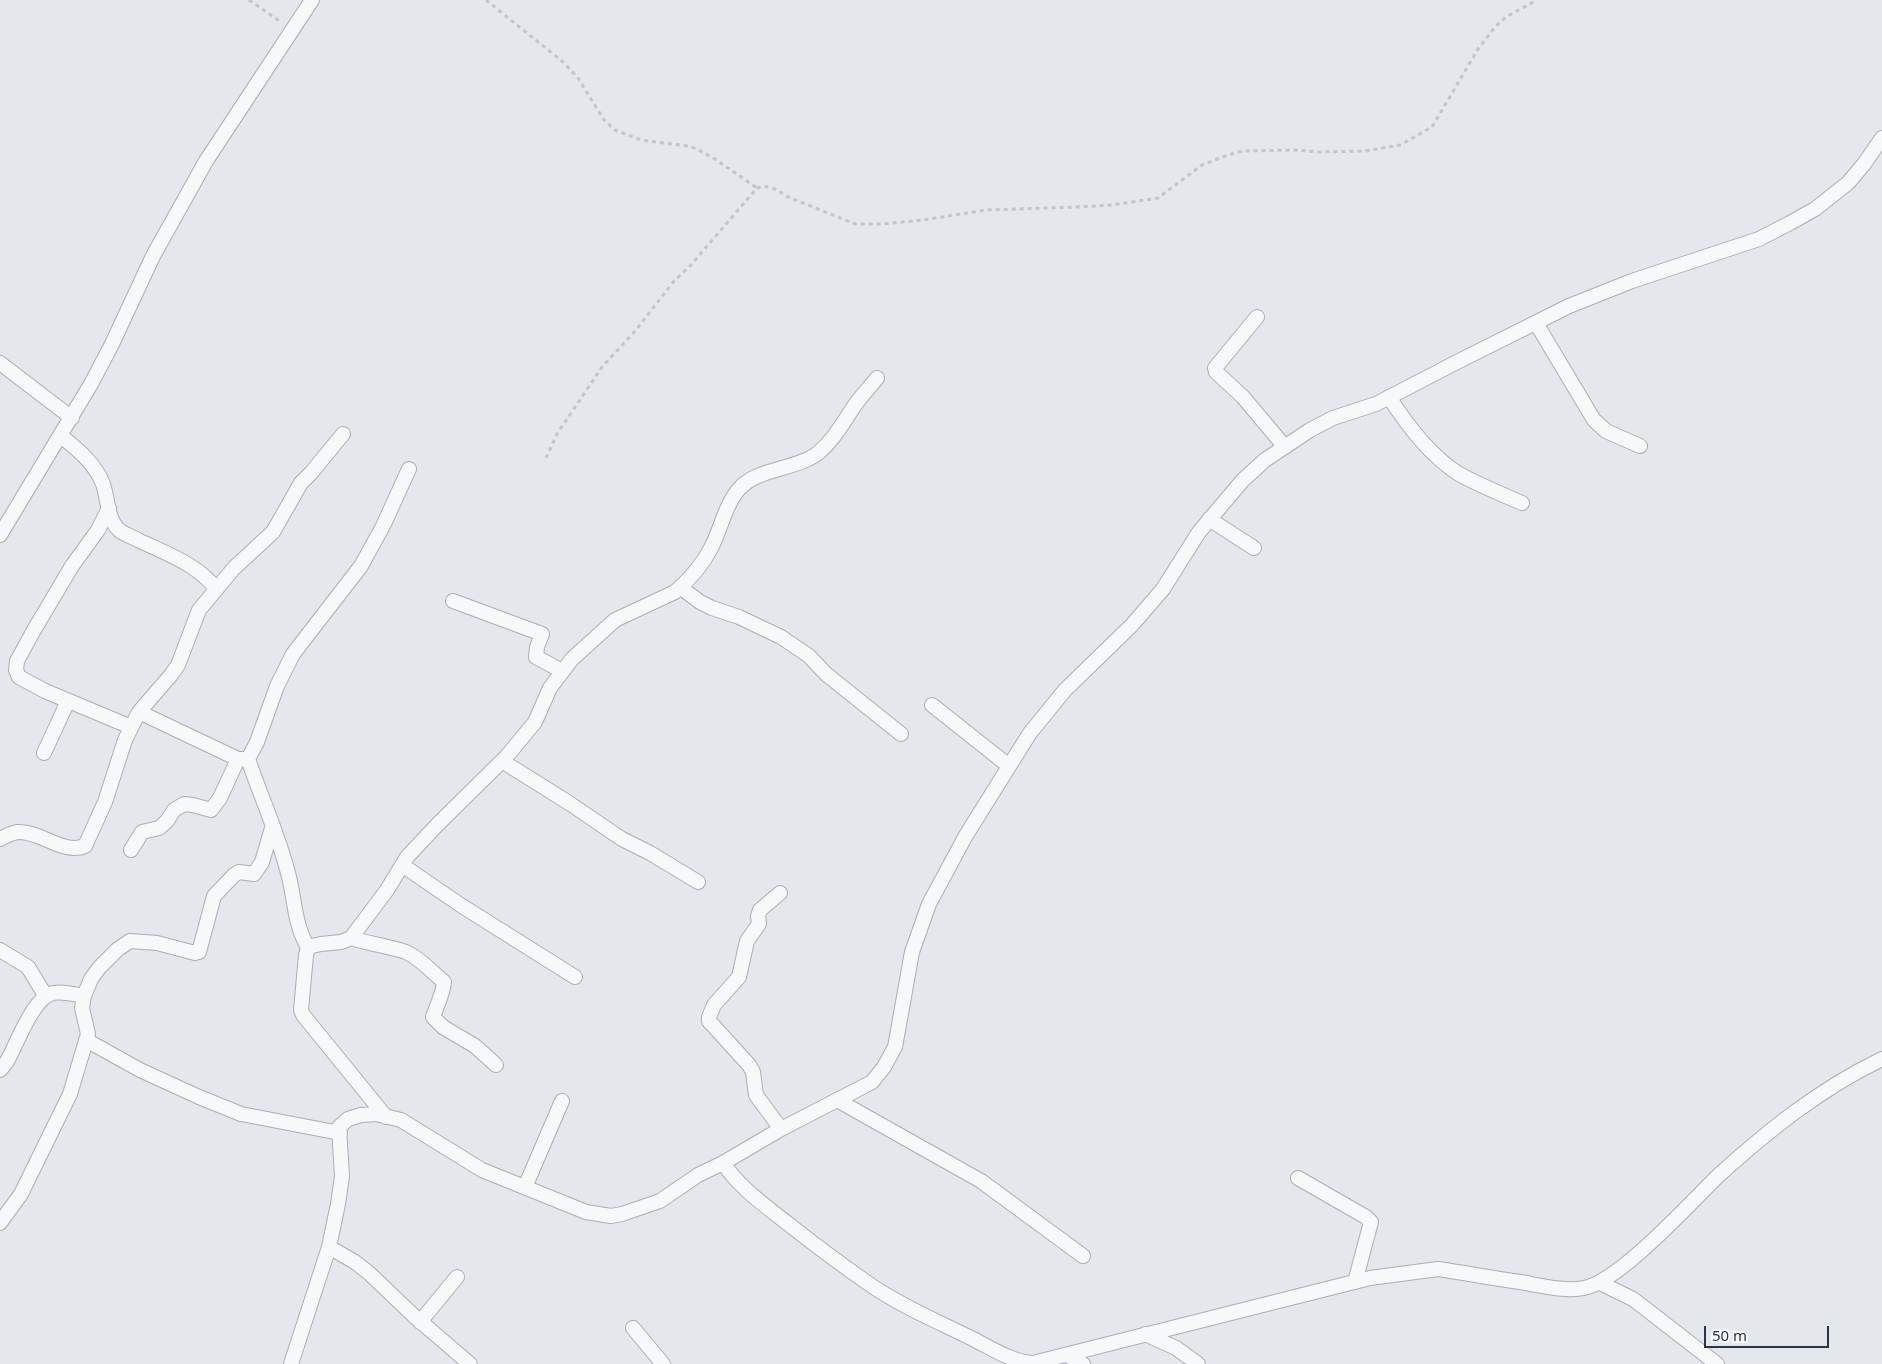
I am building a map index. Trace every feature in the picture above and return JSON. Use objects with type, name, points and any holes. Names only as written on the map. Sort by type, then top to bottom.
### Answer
[{"type":"street","points":[[0,535],[72,418],[112,344],[153,256],[206,161],[312,0]]},
{"type":"street","points":[[291,1364],[329,1247],[342,1176],[339,1127],[348,1119],[361,1115],[376,1114],[401,1120],[482,1170],[586,1212],[611,1216],[660,1201],[698,1175],[872,1082],[896,1047],[912,952],[929,904],[965,837],[1030,733],[1065,690],[1132,625],[1163,588],[1199,532],[1243,480],[1265,460],[1285,446],[1332,418],[1376,404],[1569,306],[1632,281],[1759,239],[1790,223],[1815,209],[1848,183],[1882,138]]},
{"type":"street","points":[[1257,317],[1215,368],[1216,372],[1243,397],[1285,446]]},
{"type":"street","points":[[1536,323],[1594,420],[1606,431],[1640,446]]},
{"type":"street","points":[[0,363],[72,418]]},
{"type":"street","points":[[308,947],[341,942],[351,938],[387,890],[402,865],[438,824],[502,761],[535,722],[550,688],[572,659],[615,620],[675,592],[696,571],[711,548],[738,490],[750,480],[806,460],[818,453],[838,432],[857,402],[877,378]]},
{"type":"street","points":[[1389,397],[1424,444],[1440,459],[1458,473],[1522,503]]},
{"type":"street","points":[[0,840],[11,834],[26,833],[48,842],[75,849],[85,846],[105,802],[119,757],[131,727],[139,712],[174,670],[200,610],[234,568],[272,532],[297,488],[343,434]]},
{"type":"street","points":[[61,436],[82,453],[94,468],[103,484],[108,508],[118,529],[130,537],[196,569],[216,589]]},
{"type":"street","points":[[131,850],[142,832],[159,828],[180,806],[193,805],[211,810],[220,798],[243,759],[257,742],[277,686],[293,654],[361,566],[383,526],[409,469]]},
{"type":"street","points":[[108,508],[98,530],[59,586],[17,661],[16,670],[19,677],[68,701],[131,727]]},
{"type":"street","points":[[1209,519],[1254,548]]},
{"type":"street","points":[[680,587],[700,602],[712,608],[739,617],[781,637],[809,656],[826,674],[901,734]]},
{"type":"street","points":[[453,601],[542,634],[537,647],[536,657],[562,671]]},
{"type":"street","points":[[44,753],[68,701]]},
{"type":"street","points":[[932,705],[1009,766]]},
{"type":"street","points":[[139,712],[243,759],[288,872],[300,931],[308,947],[301,1010],[303,1015],[386,1117]]},
{"type":"street","points":[[502,761],[570,803],[622,839],[650,853],[698,882]]},
{"type":"street","points":[[0,1223],[21,1194],[64,1110],[75,1081],[88,1030],[82,1008],[84,996],[91,979],[118,949],[130,941],[157,943],[195,953],[199,952],[214,896],[239,872],[254,874],[262,862],[272,828]]},
{"type":"street","points":[[402,865],[462,906],[575,977]]},
{"type":"street","points":[[780,893],[760,910],[758,916],[759,924],[747,941],[739,977],[714,1005],[709,1021],[753,1072],[756,1095],[781,1129]]},
{"type":"street","points":[[351,938],[405,952],[415,957],[444,982],[443,991],[433,1017],[443,1027],[475,1046],[496,1066]]},
{"type":"street","points":[[0,950],[28,967],[46,995]]},
{"type":"street","points":[[0,1070],[12,1052],[38,1002],[46,995],[58,992],[84,996]]},
{"type":"street","points":[[86,1040],[140,1070],[241,1114],[340,1133]]},
{"type":"street","points":[[723,1163],[756,1200],[835,1261],[872,1286],[908,1308],[1022,1363],[1043,1361],[1356,1282],[1407,1272],[1438,1269],[1560,1288],[1582,1289],[1600,1283],[1641,1250],[1720,1174],[1781,1121],[1811,1099],[1882,1059]]},
{"type":"street","points":[[837,1100],[981,1181],[1083,1256]]},
{"type":"street","points":[[525,1187],[562,1101]]},
{"type":"street","points":[[1298,1178],[1366,1217],[1371,1222],[1356,1282]]},
{"type":"street","points":[[329,1247],[355,1262],[369,1273],[420,1322],[470,1364]]},
{"type":"street","points":[[420,1322],[457,1277]]},
{"type":"street","points":[[1600,1283],[1633,1299],[1717,1364]]},
{"type":"street","points":[[633,1328],[662,1364]]},
{"type":"street","points":[[1145,1334],[1176,1348],[1198,1364]]},
{"type":"street","points":[[1067,1355],[1083,1364]]},
{"type":"path","points":[[249,0],[292,30]]},
{"type":"path","points":[[486,0],[563,62],[578,78],[604,120],[615,130],[641,140],[688,146],[697,149],[716,159],[757,188]]},
{"type":"path","points":[[546,458],[557,434],[602,367],[636,330],[674,281],[690,266],[757,188],[764,186],[775,189],[788,197],[855,224],[882,224],[923,220],[986,210],[1112,205],[1158,198],[1202,166],[1242,151],[1365,151],[1400,145],[1432,127],[1478,49],[1495,27],[1506,17],[1538,0]]}]
